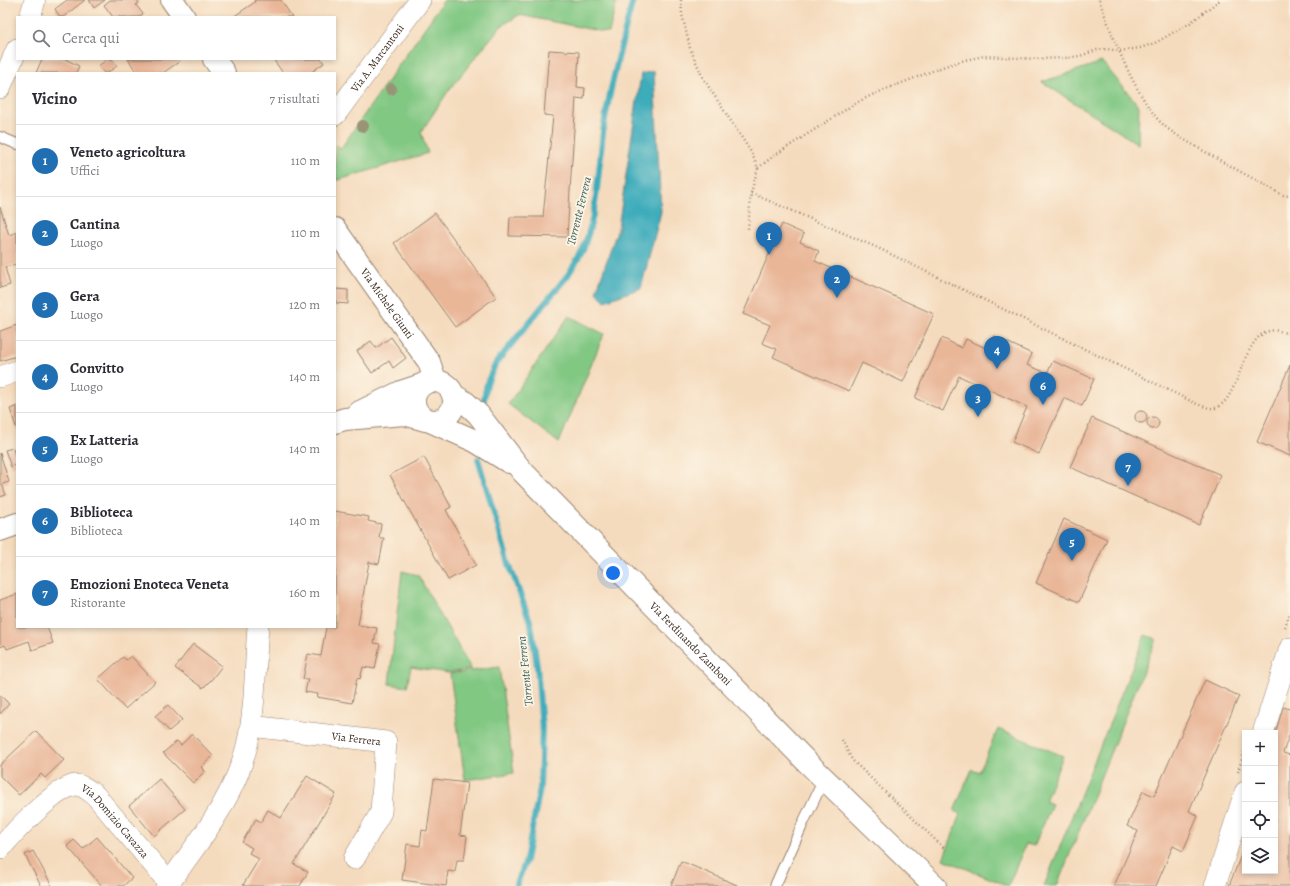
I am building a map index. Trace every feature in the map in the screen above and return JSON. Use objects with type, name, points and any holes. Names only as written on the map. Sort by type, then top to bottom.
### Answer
[{"type":"street","points":[[30,16],[35,0]]},
{"type":"street","points":[[172,0],[183,16]]},
{"type":"street","name":"Via A. Marcantoni","points":[[336,115],[420,0]]},
{"type":"street","points":[[0,88],[16,51]]},
{"type":"street","points":[[215,60],[223,72]]},
{"type":"street","name":"Via Michele Giunti","points":[[336,230],[429,362],[427,383]]},
{"type":"street","points":[[0,377],[16,371]]},
{"type":"street","name":"Via Ferdinando Zamboni","points":[[427,383],[441,382],[447,385],[454,395],[465,402],[478,414],[522,471],[824,779],[935,886]]},
{"type":"street","points":[[427,383],[415,391],[413,397],[413,404],[419,416],[476,441],[522,471]]},
{"type":"street","points":[[340,421],[401,392],[427,383]]},
{"type":"street","points":[[340,421],[404,414],[427,420],[442,420],[451,412],[454,395]]},
{"type":"street","points":[[0,530],[16,524]]},
{"type":"street","points":[[168,885],[208,831],[230,793],[245,754],[251,726],[254,699],[258,628]]},
{"type":"street","points":[[1264,730],[1290,648]]},
{"type":"street","name":"Via Ferrera","points":[[251,726],[386,742],[381,812],[354,859]]},
{"type":"street","name":"Via Domizio Cavazza","points":[[0,849],[23,823],[59,793],[77,785],[86,788],[95,795],[168,885]]},
{"type":"street","points":[[1215,886],[1242,802]]},
{"type":"lane","points":[[0,137],[16,144]]},
{"type":"lane","points":[[775,886],[824,779]]},
{"type":"path","points":[[681,0],[682,14],[690,48],[703,78],[751,152],[758,168]]},
{"type":"path","points":[[1100,0],[1128,70],[1157,118],[1173,133],[1283,195],[1290,196]]},
{"type":"path","points":[[748,229],[751,193],[758,168],[775,155],[856,103],[874,94],[945,66],[984,56],[1037,59],[1065,58],[1107,49],[1120,51],[1140,48],[1155,43],[1190,23],[1220,0]]},
{"type":"path","points":[[751,193],[878,248],[1207,408],[1216,408],[1229,395],[1245,359],[1253,344],[1261,335],[1269,331],[1278,331],[1290,335]]},
{"type":"path","points":[[842,740],[852,760],[946,850]]},
{"type":"green space","points":[[444,0],[617,0],[609,33],[519,15],[500,27],[449,90],[421,132],[428,153],[336,181],[336,145],[341,148]]},
{"type":"green space","points":[[1102,62],[1139,106],[1138,144],[1042,82]]},
{"type":"green space","points":[[569,316],[604,334],[559,443],[508,404]]},
{"type":"green space","points":[[402,571],[418,575],[471,669],[448,673],[411,667],[407,687],[389,684]]},
{"type":"green space","points":[[1145,635],[1156,639],[1057,886],[1044,886]]},
{"type":"green space","points":[[499,667],[514,773],[465,780],[450,674]]},
{"type":"green space","points":[[998,729],[1063,756],[1045,801],[1052,804],[1034,846],[1026,844],[1008,886],[943,859],[961,814],[954,811],[972,769],[979,772]]},
{"type":"water","points":[[654,71],[661,212],[641,288],[605,301],[596,292],[618,228],[641,74]]},
{"type":"building","points":[[67,0],[85,0],[64,16],[59,16],[55,9]]},
{"type":"building","points":[[89,0],[105,0],[94,8]]},
{"type":"building","points":[[110,0],[137,0],[139,3],[136,5],[143,14],[140,16],[112,16],[104,5]]},
{"type":"building","points":[[254,0],[281,0],[291,16],[234,16],[255,2]]},
{"type":"building","points":[[549,50],[579,52],[577,87],[585,88],[584,99],[576,98],[567,237],[509,236],[510,217],[543,217],[553,116],[544,115]]},
{"type":"building","points":[[42,60],[67,60],[79,66],[76,72],[36,72]]},
{"type":"building","points":[[107,60],[113,60],[117,66],[108,72],[103,72],[98,66]]},
{"type":"building","points":[[129,60],[180,61],[164,72],[136,72]]},
{"type":"building","points":[[274,60],[322,60],[324,63],[311,72],[282,72]]},
{"type":"building","points":[[0,207],[9,235],[16,232],[16,264],[5,267],[10,285],[0,288]]},
{"type":"building","points":[[435,213],[496,297],[455,327],[394,243]]},
{"type":"building","points":[[782,224],[804,234],[800,242],[819,251],[815,261],[934,314],[903,382],[862,363],[849,391],[773,357],[777,349],[762,343],[770,325],[743,314]]},
{"type":"building","points":[[336,289],[348,290],[348,304],[336,303]]},
{"type":"building","points":[[16,325],[16,356],[0,361],[0,331]]},
{"type":"building","points":[[994,336],[1032,354],[1027,365],[1047,373],[1053,361],[1094,379],[1082,406],[1064,398],[1039,454],[1012,442],[1027,407],[959,376],[943,411],[915,398],[942,338],[962,348],[966,339],[988,349]]},
{"type":"building","points":[[391,337],[406,358],[393,368],[389,361],[372,373],[357,351],[371,341],[376,348]]},
{"type":"building","points":[[1290,365],[1290,456],[1257,442]]},
{"type":"building","points":[[16,406],[16,427],[10,409]]},
{"type":"building","points":[[1141,411],[1145,413],[1147,417],[1145,421],[1141,423],[1137,421],[1135,417],[1137,413]]},
{"type":"building","points":[[1153,417],[1157,419],[1159,423],[1157,427],[1153,429],[1149,427],[1147,423],[1149,419]]},
{"type":"building","points":[[1092,418],[1221,475],[1199,525],[1070,467]]},
{"type":"building","points":[[13,448],[16,464],[11,467],[5,450]]},
{"type":"building","points":[[0,453],[9,482],[2,484],[6,495],[0,497]]},
{"type":"building","points":[[424,457],[451,507],[446,510],[476,565],[448,580],[390,475]]},
{"type":"building","points":[[336,511],[369,517],[368,521],[381,524],[379,538],[384,538],[379,564],[369,562],[358,625],[377,628],[374,643],[380,644],[375,669],[363,667],[360,679],[357,678],[352,703],[317,697],[318,694],[305,692],[308,679],[303,679],[308,654],[321,656],[326,628],[336,628]]},
{"type":"building","points":[[1064,519],[1107,539],[1079,602],[1036,583]]},
{"type":"building","points":[[16,594],[16,628],[47,628],[53,643],[32,650],[29,641],[7,649],[5,645],[0,647],[0,600]]},
{"type":"building","points":[[193,644],[222,666],[203,688],[175,668]]},
{"type":"building","points":[[131,656],[155,682],[125,709],[98,679],[123,657],[126,660]]},
{"type":"building","points":[[1205,680],[1239,696],[1189,811],[1198,816],[1183,851],[1173,846],[1156,886],[1114,886],[1138,831],[1127,826],[1143,791],[1154,796]]},
{"type":"building","points":[[0,695],[9,704],[0,714]]},
{"type":"building","points":[[168,705],[182,720],[169,731],[155,716]]},
{"type":"building","points":[[1283,707],[1290,709],[1290,733],[1283,753],[1290,755],[1290,886],[1229,886],[1242,853],[1242,874],[1278,874],[1278,730],[1276,730]]},
{"type":"building","points":[[36,731],[64,760],[45,778],[41,774],[19,795],[0,776],[0,765]]},
{"type":"building","points":[[192,734],[213,756],[201,767],[205,771],[193,783],[163,753],[177,741],[181,745]]},
{"type":"building","points":[[307,776],[336,794],[294,864],[308,872],[300,886],[243,885],[259,859],[249,853],[252,848],[242,842],[256,819],[261,822],[268,810],[281,818]]},
{"type":"building","points":[[159,779],[185,809],[154,836],[129,806]]},
{"type":"building","points":[[434,779],[467,783],[460,835],[467,836],[464,860],[457,860],[455,872],[448,871],[446,886],[402,880],[407,844],[420,846],[422,830],[427,831]]},
{"type":"building","points":[[97,837],[132,878],[123,886],[102,886],[67,846],[74,840],[83,849]]},
{"type":"building","points":[[33,851],[52,886],[41,886],[25,855]]},
{"type":"building","points":[[681,861],[737,885],[737,886],[671,886]]},
{"type":"waterway","name":"Torrente Ferrera","points":[[484,400],[487,383],[496,363],[568,275],[583,249],[595,203],[604,125],[610,94],[633,0]]},
{"type":"waterway","name":"Torrente Ferrera","points":[[478,459],[509,564],[531,624],[537,666],[542,729],[540,788],[526,860],[516,886]]},
{"type":"place","name":"Veneto agricoltura","points":[[769,255]]},
{"type":"place","name":"Cantina","points":[[837,298]]},
{"type":"place","name":"Convitto","points":[[997,369]]},
{"type":"place","name":"Biblioteca","points":[[1043,405]]},
{"type":"place","name":"Gera","points":[[978,417]]},
{"type":"place","name":"Emozioni Enoteca Veneta","points":[[1128,486]]},
{"type":"place","name":"Ex Latteria","points":[[1072,561]]}]
